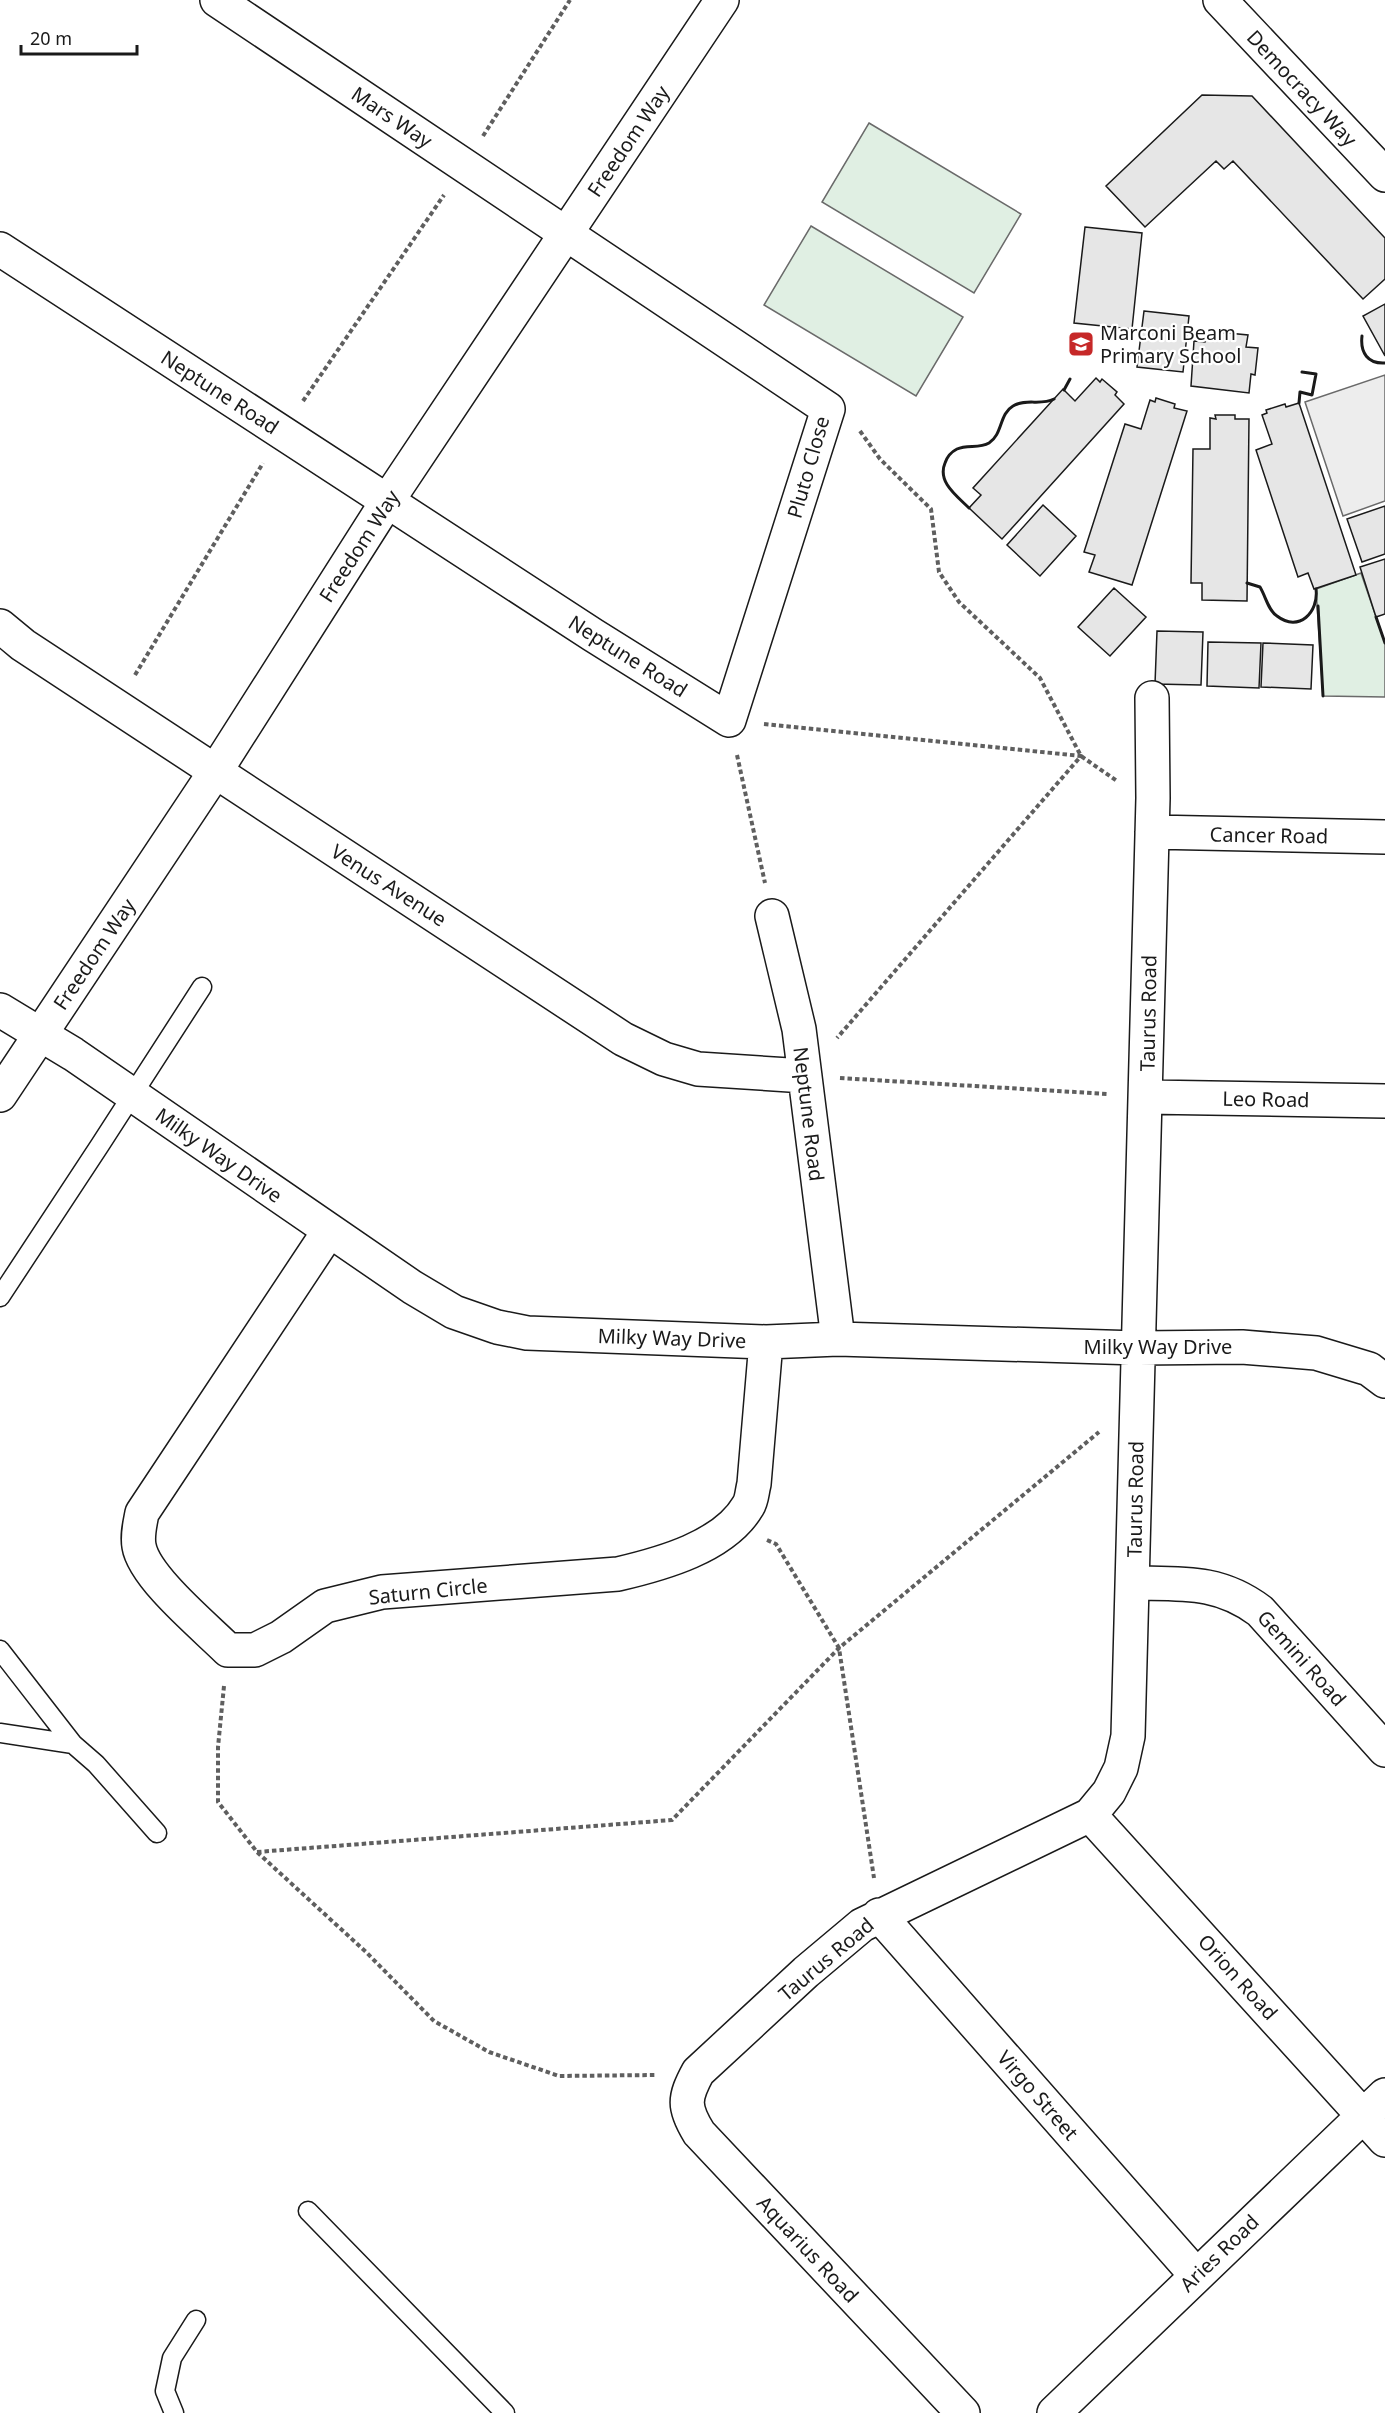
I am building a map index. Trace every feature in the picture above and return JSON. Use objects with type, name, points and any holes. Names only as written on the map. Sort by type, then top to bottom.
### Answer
[{"type":"street","name":"Mars Way","points":[[217,0],[567,235]]},
{"type":"street","name":"Freedom Way","points":[[0,1095],[215,772],[388,500],[722,0]]},
{"type":"street","name":"Democracy Way","points":[[1220,0],[1385,175]]},
{"type":"street","name":"Pluto Close","points":[[567,235],[828,409],[729,720]]},
{"type":"street","name":"Neptune Road","points":[[0,249],[593,635],[729,720]]},
{"type":"street","name":"Venus Avenue","points":[[0,626],[23,645],[623,1039],[664,1059],[698,1069],[805,1076]]},
{"type":"street","name":"Taurus Road","points":[[698,2072],[806,1972],[862,1925],[1090,1815],[1109,1792],[1121,1768],[1128,1736],[1134,1583],[1138,1348],[1147,1097],[1153,798],[1152,698]]},
{"type":"street","name":"Cancer Road","points":[[1152,832],[1385,837]]},
{"type":"street","name":"Neptune Road","points":[[772,916],[799,1029],[837,1339]]},
{"type":"street","name":"Milky Way Drive","points":[[0,1010],[40,1032],[329,1231],[454,1312],[497,1327],[527,1333],[766,1342],[837,1339],[1138,1348],[1242,1347],[1316,1353],[1369,1369],[1385,1382]]},
{"type":"street","name":"Leo Road","points":[[1147,1097],[1385,1101]]},
{"type":"street","points":[[228,1650],[162,1585],[146,1563],[139,1546],[142,1514],[329,1231]]},
{"type":"street","name":"Saturn Circle","points":[[228,1650],[255,1650],[280,1637],[326,1606],[382,1592],[618,1574],[653,1566],[695,1550],[733,1525],[749,1505],[754,1484],[766,1342]]},
{"type":"street","name":"Gemini Road","points":[[1134,1583],[1207,1585],[1246,1600],[1260,1611],[1385,1750]]},
{"type":"street","name":"Orion Road","points":[[1090,1815],[1374,2105],[1385,2140]]},
{"type":"street","name":"Virgo Street","points":[[879,1915],[1196,2275]]},
{"type":"street","name":"Aquarius Road","points":[[698,2072],[685,2103],[690,2118],[699,2133],[963,2413]]},
{"type":"street","name":"Aries Road","points":[[1054,2413],[1374,2105]]},
{"type":"lane","points":[[0,1297],[202,987]]},
{"type":"lane","points":[[0,1650],[74,1744],[96,1764],[157,1833]]},
{"type":"lane","points":[[0,1733],[74,1744]]},
{"type":"lane","points":[[308,2211],[505,2413]]},
{"type":"lane","points":[[174,2413],[165,2391],[172,2358],[196,2320]]},
{"type":"path","points":[[116,706],[282,432],[464,166],[570,0]]},
{"type":"path","points":[[857,426],[879,459],[931,509],[939,572],[959,602],[1040,678],[1081,756]]},
{"type":"path","points":[[772,916],[729,720],[1081,756],[1127,787],[1153,798]]},
{"type":"path","points":[[805,1076],[1081,756]]},
{"type":"path","points":[[805,1076],[1147,1097]]},
{"type":"path","points":[[257,1852],[672,1820],[839,1648],[1137,1400]]},
{"type":"path","points":[[733,1525],[776,1544],[839,1648],[879,1915]]},
{"type":"path","points":[[228,1650],[218,1747],[218,1802],[257,1852],[366,1952],[434,2021],[489,2052],[559,2076],[641,2076],[698,2072]]},
{"type":"green space","points":[[869,123],[1021,214],[974,293],[822,202]]},
{"type":"green space","points":[[811,226],[963,317],[916,396],[764,305]]},
{"type":"green space","points":[[1361,573],[1385,643],[1385,697],[1323,696],[1316,589]]},
{"type":"shaded area","points":[[1385,375],[1385,501],[1343,516],[1305,402]]},
{"type":"building","points":[[1202,95],[1252,96],[1385,238],[1385,279],[1363,299],[1233,161],[1224,169],[1216,161],[1145,227],[1106,186]]},
{"type":"building","points":[[1085,227],[1142,233],[1132,329],[1074,323]]},
{"type":"building","points":[[1385,304],[1385,356],[1363,316]]},
{"type":"building","points":[[1144,311],[1189,316],[1183,372],[1137,367]]},
{"type":"building","points":[[1207,331],[1248,335],[1246,347],[1258,348],[1255,375],[1251,374],[1249,393],[1191,386],[1194,341],[1205,342]]},
{"type":"building","points":[[1096,378],[1100,382],[1102,379],[1117,392],[1115,395],[1124,404],[1002,539],[969,508],[981,495],[973,488],[1063,389],[1075,401]]},
{"type":"building","points":[[1156,398],[1175,404],[1174,408],[1187,411],[1132,585],[1089,572],[1095,555],[1084,552],[1125,424],[1141,429],[1150,400],[1155,402]]},
{"type":"building","points":[[1299,403],[1356,575],[1314,589],[1308,573],[1298,577],[1256,450],[1272,444],[1262,415],[1267,413],[1266,410],[1285,404],[1286,407]]},
{"type":"building","points":[[1215,415],[1235,415],[1235,419],[1249,419],[1247,601],[1202,600],[1202,583],[1191,583],[1193,449],[1210,449],[1210,418],[1216,419]]},
{"type":"building","points":[[1043,505],[1076,536],[1040,576],[1007,545]]},
{"type":"building","points":[[1385,506],[1385,554],[1362,562],[1347,519]]},
{"type":"building","points":[[1385,559],[1385,614],[1376,617],[1360,567]]},
{"type":"building","points":[[1114,588],[1146,617],[1110,656],[1078,627]]},
{"type":"building","points":[[1157,631],[1203,632],[1201,685],[1155,684]]},
{"type":"building","points":[[1208,642],[1261,643],[1259,688],[1207,686]]},
{"type":"building","points":[[1263,643],[1313,645],[1311,689],[1261,687]]},
{"type":"wall","points":[[1362,336],[1362,348],[1366,356],[1374,362],[1385,363]]},
{"type":"wall","points":[[1299,403],[1300,392],[1312,395],[1316,374],[1302,372]]},
{"type":"wall","points":[[1064,390],[1070,379]]},
{"type":"wall","points":[[969,508],[946,482],[943,470],[950,455],[961,448],[989,443],[997,435],[1005,414],[1013,406],[1054,399]]},
{"type":"wall","points":[[1247,583],[1260,587],[1269,607],[1277,616],[1285,621],[1293,622],[1306,618],[1311,612],[1316,589]]},
{"type":"wall","points":[[1318,606],[1323,696]]},
{"type":"wall","points":[[1376,617],[1385,643]]},
{"type":"place","name":"Marconi Beam Primary School","points":[[1081,344]]}]
